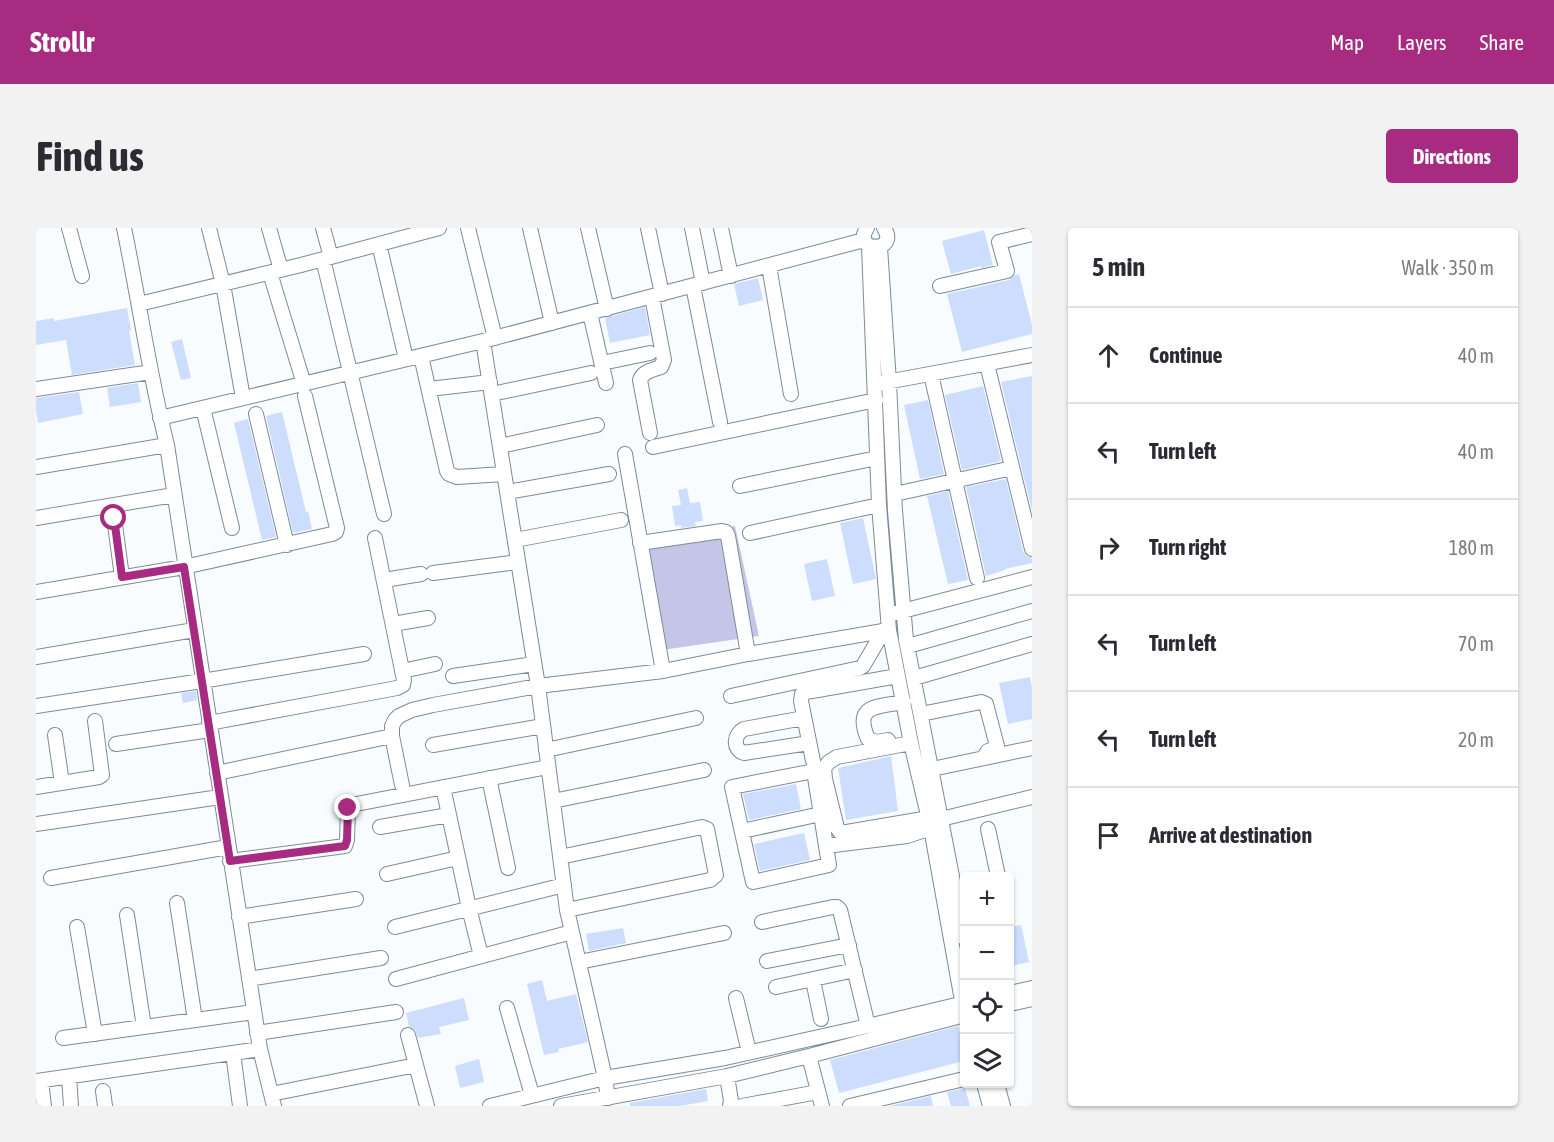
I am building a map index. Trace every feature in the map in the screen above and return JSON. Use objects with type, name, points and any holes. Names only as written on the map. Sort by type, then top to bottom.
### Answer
[{"type":"street","points":[[69,228],[82,276]]},
{"type":"street","points":[[124,228],[166,445],[257,1033],[272,1100],[416,1065]]},
{"type":"street","points":[[209,228],[223,284],[243,398]]},
{"type":"street","points":[[36,592],[184,567],[336,532],[337,528],[276,271],[269,228]]},
{"type":"street","points":[[323,228],[351,373],[384,514]]},
{"type":"street","points":[[139,304],[327,258],[384,238],[439,228]]},
{"type":"street","points":[[468,228],[489,339],[491,388],[538,686],[567,910],[608,1098]]},
{"type":"street","points":[[530,228],[552,323]]},
{"type":"street","points":[[588,228],[607,309]]},
{"type":"street","points":[[648,228],[664,360],[661,367],[645,372],[640,380],[651,440],[876,400]]},
{"type":"street","points":[[692,228],[698,285],[720,422]]},
{"type":"street","points":[[721,228],[731,276]]},
{"type":"street","points":[[160,418],[243,398],[304,390],[351,373],[698,285],[869,236],[886,241],[887,234],[884,228]]},
{"type":"street","points":[[940,286],[1007,271],[999,242],[1032,234]]},
{"type":"street","points":[[869,236],[908,646],[932,769],[934,822],[960,998]]},
{"type":"street","points":[[384,238],[406,359]]},
{"type":"street","points":[[769,266],[791,394]]},
{"type":"street","points":[[590,313],[606,383]]},
{"type":"street","points":[[602,363],[650,353]]},
{"type":"street","points":[[882,383],[1032,355]]},
{"type":"street","points":[[421,356],[449,474],[457,477],[504,474]]},
{"type":"street","points":[[987,364],[1032,549]]},
{"type":"street","points":[[36,389],[151,372]]},
{"type":"street","points":[[429,389],[491,388],[591,373]]},
{"type":"street","points":[[931,374],[977,578]]},
{"type":"street","points":[[882,383],[876,400],[886,630],[911,740],[963,926]]},
{"type":"street","points":[[203,408],[232,528]]},
{"type":"street","points":[[255,414],[287,545]]},
{"type":"street","points":[[500,446],[597,425]]},
{"type":"street","points":[[36,467],[166,445]]},
{"type":"street","points":[[625,454],[663,671]]},
{"type":"street","points":[[740,486],[877,458]]},
{"type":"street","points":[[895,494],[1012,468]]},
{"type":"street","points":[[507,492],[609,474]]},
{"type":"street","points":[[36,518],[174,495]]},
{"type":"street","points":[[750,533],[879,506]]},
{"type":"street","points":[[114,518],[122,577]]},
{"type":"street","points":[[514,540],[621,520]]},
{"type":"street","points":[[640,543],[726,532],[748,654]]},
{"type":"street","points":[[116,744],[403,685],[404,680],[375,538]]},
{"type":"street","points":[[384,580],[518,562]]},
{"type":"street","points":[[887,615],[1032,577]]},
{"type":"street","points":[[908,646],[1032,611]]},
{"type":"street","points":[[393,624],[428,618]]},
{"type":"street","points":[[36,657],[194,630]]},
{"type":"street","points":[[402,785],[392,726],[394,720],[399,716],[412,710],[538,686],[663,671],[886,630]]},
{"type":"street","points":[[731,696],[860,668],[886,630]]},
{"type":"street","points":[[914,678],[1032,644]]},
{"type":"street","points":[[36,706],[364,654]]},
{"type":"street","points":[[402,671],[435,664]]},
{"type":"street","points":[[453,676],[534,664]]},
{"type":"street","points":[[813,760],[801,701],[802,694],[898,676]]},
{"type":"street","points":[[904,702],[866,712],[863,720],[864,727],[868,739],[872,741],[911,740]]},
{"type":"street","points":[[921,714],[981,702],[986,704],[997,746],[988,751],[987,758]]},
{"type":"street","points":[[546,750],[696,718]]},
{"type":"street","points":[[804,718],[744,729],[737,734],[737,749],[744,753],[809,743]]},
{"type":"street","points":[[36,788],[102,775],[95,721]]},
{"type":"street","points":[[433,745],[543,726]]},
{"type":"street","points":[[55,735],[62,783]]},
{"type":"street","points":[[217,773],[392,736]]},
{"type":"street","points":[[911,740],[837,757],[824,768],[837,828],[841,833],[934,822],[1032,797]]},
{"type":"street","points":[[932,769],[1032,748]]},
{"type":"street","points":[[51,878],[229,854],[341,847],[347,843],[348,806],[549,767]]},
{"type":"street","points":[[553,801],[704,770]]},
{"type":"street","points":[[814,771],[821,814],[829,865],[753,882],[732,786],[814,771]]},
{"type":"street","points":[[489,778],[508,868]]},
{"type":"street","points":[[443,787],[481,956]]},
{"type":"street","points":[[36,824],[220,797]]},
{"type":"street","points":[[742,831],[821,814]]},
{"type":"street","points":[[380,827],[449,815]]},
{"type":"street","points":[[826,846],[907,836],[934,822]]},
{"type":"street","points":[[560,857],[702,827],[707,829],[716,875],[710,880],[567,910]]},
{"type":"street","points":[[988,829],[997,872]]},
{"type":"street","points":[[387,873],[458,858]]},
{"type":"street","points":[[395,927],[564,885]]},
{"type":"street","points":[[239,917],[356,899]]},
{"type":"street","points":[[177,903],[195,1020]]},
{"type":"street","points":[[762,921],[837,907],[842,914],[868,1026]]},
{"type":"street","points":[[127,915],[144,1027]]},
{"type":"street","points":[[77,927],[95,1034]]},
{"type":"street","points":[[396,978],[572,932]]},
{"type":"street","points":[[579,962],[724,933]]},
{"type":"street","points":[[767,961],[849,945]]},
{"type":"street","points":[[249,979],[381,958]]},
{"type":"street","points":[[776,987],[855,970]]},
{"type":"street","points":[[813,980],[821,1019]]},
{"type":"street","points":[[1014,992],[1032,988]]},
{"type":"street","points":[[736,998],[749,1052]]},
{"type":"street","points":[[1014,1003],[1032,999]]},
{"type":"street","points":[[490,1106],[605,1078],[725,1058],[960,1005]]},
{"type":"street","points":[[561,1106],[727,1076],[809,1056],[960,1005]]},
{"type":"street","points":[[507,1008],[532,1095]]},
{"type":"street","points":[[63,1038],[254,1012]]},
{"type":"street","points":[[257,1033],[396,1012]]},
{"type":"street","points":[[408,1035],[427,1106]]},
{"type":"street","points":[[44,1106],[39,1081],[260,1049]]},
{"type":"street","points":[[233,1053],[240,1106]]},
{"type":"street","points":[[809,1056],[822,1106]]},
{"type":"street","points":[[727,1076],[730,1106]]},
{"type":"street","points":[[69,1077],[71,1106]]},
{"type":"street","points":[[850,1106],[960,1079]]},
{"type":"street","points":[[985,1088],[990,1106]]},
{"type":"street","points":[[998,1088],[1003,1106]]},
{"type":"street","points":[[103,1091],[105,1106]]},
{"type":"street","points":[[742,1106],[818,1092]]},
{"type":"shaded area","points":[[735,526],[759,636],[655,651],[635,546]]},
{"type":"building","points":[[984,230],[993,265],[951,274],[942,241]]},
{"type":"building","points":[[1019,274],[1032,325],[1032,334],[962,352],[947,294],[1009,280]]},
{"type":"building","points":[[758,278],[763,300],[739,306],[734,284]]},
{"type":"building","points":[[645,307],[650,335],[610,343],[605,318]]},
{"type":"building","points":[[127,308],[135,365],[72,375],[66,340],[36,345],[36,321],[54,318],[54,321]]},
{"type":"building","points":[[182,339],[191,378],[181,380],[171,342]]},
{"type":"building","points":[[1032,376],[1032,511],[1001,382]]},
{"type":"building","points":[[138,383],[141,402],[110,407],[107,388]]},
{"type":"building","points":[[983,386],[1001,461],[962,470],[945,395]]},
{"type":"building","points":[[79,392],[83,414],[38,423],[36,398]]},
{"type":"building","points":[[928,400],[944,474],[920,479],[904,405]]},
{"type":"building","points":[[282,412],[312,529],[293,533],[266,416]]},
{"type":"building","points":[[248,419],[276,537],[262,540],[234,423]]},
{"type":"building","points":[[1006,479],[1023,551],[1026,556],[1032,558],[1032,563],[986,576],[966,487]]},
{"type":"building","points":[[687,488],[690,503],[700,502],[703,521],[695,522],[696,526],[681,528],[681,525],[675,526],[672,506],[681,505],[678,490]]},
{"type":"building","points":[[948,491],[968,580],[948,584],[927,496]]},
{"type":"building","points":[[863,518],[876,579],[853,584],[840,523]]},
{"type":"building","points":[[827,559],[835,596],[812,601],[804,564]]},
{"type":"building","points":[[1030,677],[1032,719],[1008,724],[999,683]]},
{"type":"building","points":[[196,691],[197,700],[183,703],[181,693]]},
{"type":"building","points":[[891,756],[898,811],[846,820],[838,768]]},
{"type":"building","points":[[796,784],[801,809],[749,820],[743,794]]},
{"type":"building","points":[[804,833],[810,860],[760,871],[754,844]]},
{"type":"building","points":[[1021,925],[1029,962],[1014,965],[1014,926]]},
{"type":"building","points":[[623,928],[626,943],[589,951],[586,934]]},
{"type":"building","points":[[542,980],[547,1001],[576,994],[588,1042],[544,1055],[527,984]]},
{"type":"building","points":[[464,998],[469,1020],[439,1027],[441,1034],[418,1038],[415,1029],[409,1026],[406,1013]]},
{"type":"building","points":[[958,1026],[960,1062],[839,1093],[830,1060]]},
{"type":"building","points":[[479,1059],[484,1082],[460,1088],[455,1066]]},
{"type":"building","points":[[965,1088],[970,1106],[951,1106],[947,1092]]},
{"type":"building","points":[[706,1089],[708,1101],[680,1106],[630,1106],[630,1103]]},
{"type":"building","points":[[931,1096],[933,1106],[889,1106]]},
{"type":"route","points":[[114,518],[122,577],[184,567],[230,861],[345,846],[348,808]]}]
